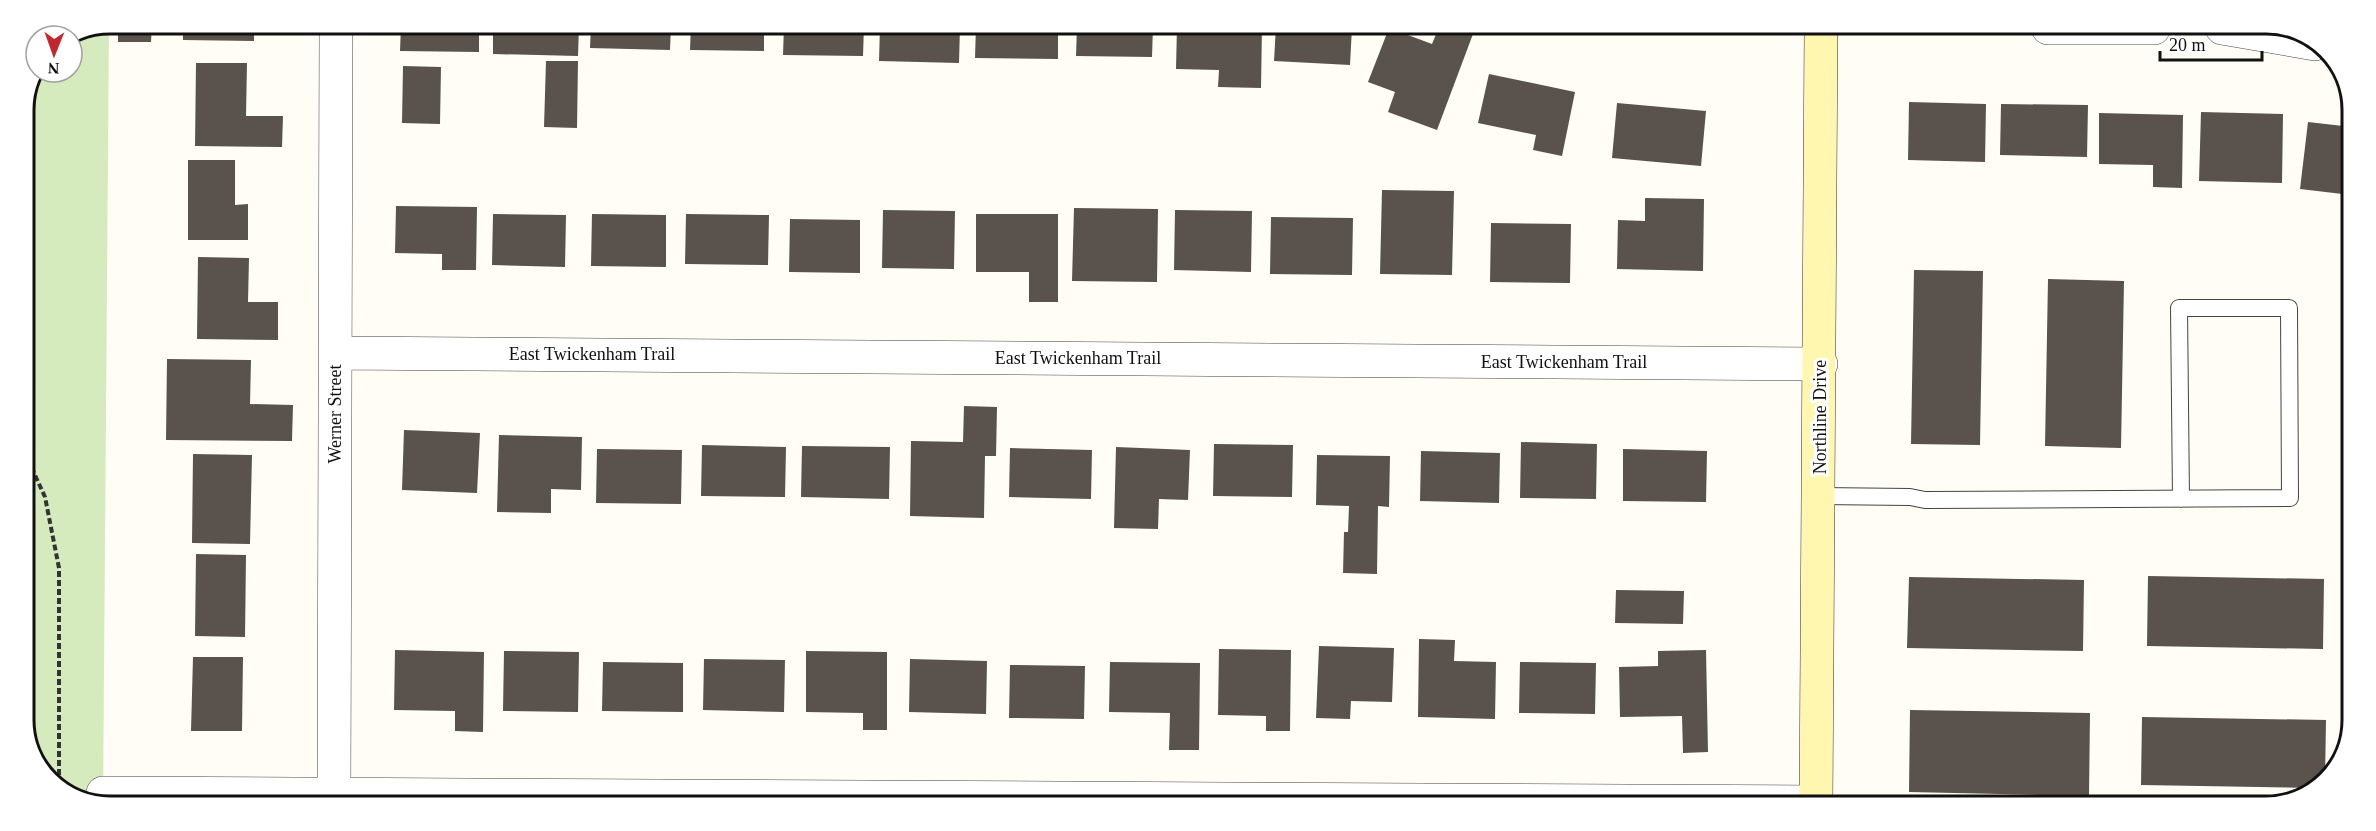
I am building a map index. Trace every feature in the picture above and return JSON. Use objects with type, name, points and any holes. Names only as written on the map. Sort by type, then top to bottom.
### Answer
[{"type":"street","name":"Werner Street","points":[[334,796],[336,35]]},
{"type":"street","name":"Northline Drive","points":[[1816,796],[1821,364],[1821,35]]},
{"type":"street","points":[[2263,35],[2294,40]]},
{"type":"street","name":"East Twickenham Trail","points":[[335,353],[1821,364]]},
{"type":"street","points":[[103,793],[242,796]]},
{"type":"lane","points":[[1820,496],[1910,497],[1925,500],[2181,499],[2290,498],[2289,308],[2179,308],[2181,499]]},
{"type":"path","points":[[35,475],[45,497],[59,568],[59,776]]},
{"type":"green space","points":[[109,35],[103,796],[77,789],[64,781],[50,767],[39,745],[35,725],[36,96],[39,84],[84,84],[84,39]]},
{"type":"building","points":[[118,35],[151,35],[151,42],[118,42]]},
{"type":"building","points":[[183,35],[254,35],[254,41],[183,40]]},
{"type":"building","points":[[401,35],[479,35],[479,52],[400,51]]},
{"type":"building","points":[[493,35],[579,35],[578,56],[493,54]]},
{"type":"building","points":[[591,35],[671,35],[670,50],[590,48]]},
{"type":"building","points":[[691,35],[764,35],[764,51],[690,50]]},
{"type":"building","points":[[784,35],[864,35],[863,56],[783,55]]},
{"type":"building","points":[[880,35],[960,35],[959,63],[879,61]]},
{"type":"building","points":[[976,35],[1058,35],[1058,59],[975,58]]},
{"type":"building","points":[[1077,35],[1153,35],[1152,57],[1076,56]]},
{"type":"building","points":[[1177,35],[1262,35],[1261,88],[1218,87],[1219,70],[1176,69]]},
{"type":"building","points":[[1275,35],[1352,35],[1350,65],[1274,61]]},
{"type":"building","points":[[1386,35],[1408,35],[1432,44],[1436,35],[1473,35],[1437,130],[1388,112],[1395,92],[1368,82]]},
{"type":"building","points":[[546,61],[578,61],[577,128],[544,127]]},
{"type":"building","points":[[196,63],[247,63],[246,116],[283,116],[282,147],[195,146]]},
{"type":"building","points":[[403,66],[441,67],[440,124],[402,123]]},
{"type":"building","points":[[1489,74],[1575,92],[1562,156],[1533,150],[1536,135],[1478,123]]},
{"type":"building","points":[[1909,102],[1986,104],[1985,162],[1908,160]]},
{"type":"building","points":[[1617,103],[1706,111],[1701,166],[1612,158]]},
{"type":"building","points":[[2001,104],[2088,105],[2087,157],[2000,155]]},
{"type":"building","points":[[2201,112],[2283,114],[2282,183],[2199,181]]},
{"type":"building","points":[[2099,113],[2183,115],[2182,188],[2153,187],[2153,165],[2099,164]]},
{"type":"building","points":[[2308,122],[2341,126],[2341,194],[2300,189]]},
{"type":"building","points":[[188,160],[235,160],[235,205],[248,204],[248,240],[188,240]]},
{"type":"building","points":[[1382,190],[1454,191],[1452,275],[1380,274]]},
{"type":"building","points":[[1645,198],[1704,199],[1703,271],[1617,269],[1618,220],[1645,221]]},
{"type":"building","points":[[396,206],[477,207],[476,270],[442,270],[442,254],[395,253]]},
{"type":"building","points":[[1074,208],[1158,209],[1157,282],[1072,281]]},
{"type":"building","points":[[883,210],[955,211],[954,269],[882,268]]},
{"type":"building","points":[[1175,210],[1252,211],[1251,272],[1174,270]]},
{"type":"building","points":[[493,214],[566,215],[565,267],[492,265]]},
{"type":"building","points":[[592,214],[666,215],[666,267],[591,266]]},
{"type":"building","points":[[686,214],[769,215],[768,265],[685,264]]},
{"type":"building","points":[[976,214],[1058,214],[1058,302],[1029,302],[1029,272],[976,272]]},
{"type":"building","points":[[1271,217],[1353,218],[1352,275],[1270,274]]},
{"type":"building","points":[[790,219],[860,220],[860,273],[789,272]]},
{"type":"building","points":[[1491,223],[1571,224],[1570,283],[1490,282]]},
{"type":"building","points":[[198,257],[249,258],[248,302],[278,302],[278,340],[197,339]]},
{"type":"building","points":[[1914,270],[1983,271],[1980,445],[1911,444]]},
{"type":"building","points":[[2048,279],[2124,281],[2121,448],[2045,446]]},
{"type":"building","points":[[167,359],[251,360],[250,404],[293,405],[292,441],[166,440]]},
{"type":"building","points":[[964,406],[997,407],[996,456],[985,456],[984,518],[910,516],[911,441],[963,442]]},
{"type":"building","points":[[404,430],[480,433],[477,493],[402,490]]},
{"type":"building","points":[[499,435],[582,437],[581,490],[551,489],[551,513],[497,512]]},
{"type":"building","points":[[1521,442],[1597,444],[1596,499],[1520,498]]},
{"type":"building","points":[[1214,444],[1293,445],[1292,497],[1213,496]]},
{"type":"building","points":[[702,445],[786,447],[785,497],[701,496]]},
{"type":"building","points":[[802,446],[890,447],[889,499],[801,497]]},
{"type":"building","points":[[1116,447],[1190,450],[1188,500],[1159,499],[1158,529],[1114,528]]},
{"type":"building","points":[[1010,448],[1092,450],[1091,499],[1009,497]]},
{"type":"building","points":[[597,449],[682,450],[681,504],[596,503]]},
{"type":"building","points":[[1623,449],[1707,451],[1706,502],[1623,501]]},
{"type":"building","points":[[1421,451],[1500,453],[1499,503],[1420,501]]},
{"type":"building","points":[[193,454],[252,455],[250,544],[192,543]]},
{"type":"building","points":[[1317,455],[1390,456],[1389,507],[1378,506],[1377,574],[1343,573],[1344,532],[1348,532],[1349,506],[1316,505]]},
{"type":"building","points":[[196,554],[246,555],[245,637],[195,636]]},
{"type":"building","points":[[2148,576],[2324,579],[2323,649],[2147,646]]},
{"type":"building","points":[[1909,577],[2084,580],[2083,651],[1907,648]]},
{"type":"building","points":[[1616,590],[1684,591],[1683,624],[1615,623]]},
{"type":"building","points":[[1419,639],[1455,640],[1454,661],[1496,662],[1495,719],[1418,717]]},
{"type":"building","points":[[1319,646],[1394,648],[1392,702],[1351,701],[1350,719],[1316,718]]},
{"type":"building","points":[[1219,649],[1291,650],[1290,731],[1266,731],[1266,716],[1218,715]]},
{"type":"building","points":[[395,650],[484,652],[483,732],[455,731],[455,711],[394,710]]},
{"type":"building","points":[[1706,650],[1708,752],[1683,753],[1682,716],[1620,717],[1619,667],[1658,666],[1658,651]]},
{"type":"building","points":[[504,651],[579,652],[578,712],[503,711]]},
{"type":"building","points":[[806,651],[887,652],[887,730],[863,730],[863,713],[806,712]]},
{"type":"building","points":[[193,657],[243,657],[242,731],[191,731]]},
{"type":"building","points":[[704,659],[785,660],[784,712],[703,710]]},
{"type":"building","points":[[910,659],[987,661],[986,714],[909,712]]},
{"type":"building","points":[[603,662],[683,663],[683,712],[602,711]]},
{"type":"building","points":[[1110,662],[1200,663],[1199,750],[1169,750],[1170,713],[1109,712]]},
{"type":"building","points":[[1520,662],[1596,663],[1595,714],[1519,713]]},
{"type":"building","points":[[1010,665],[1085,666],[1084,719],[1009,718]]},
{"type":"building","points":[[1910,710],[2090,713],[2089,796],[1909,792]]},
{"type":"building","points":[[2142,717],[2326,720],[2325,768],[2301,788],[2141,785]]}]
